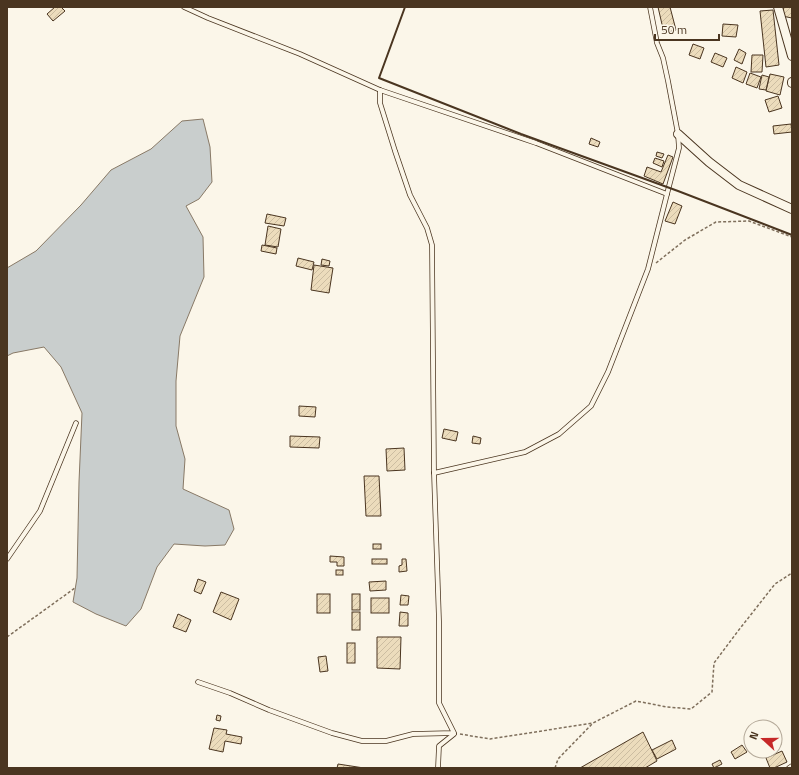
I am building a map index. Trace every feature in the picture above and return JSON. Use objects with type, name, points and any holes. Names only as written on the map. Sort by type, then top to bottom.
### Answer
[{"type":"street","points":[[778,7],[792,56]]},
{"type":"street","points":[[678,134],[709,162],[740,185],[792,209]]},
{"type":"lane","points":[[184,7],[300,54],[380,90],[536,143],[667,194]]},
{"type":"lane","points":[[434,472],[525,452],[559,434],[591,406],[608,372],[648,269],[679,148],[678,134],[668,81],[663,58],[657,43],[650,7]]},
{"type":"lane","points":[[380,90],[380,103],[394,151],[410,195],[427,228],[432,245],[434,472],[439,621],[439,703],[454,733]]},
{"type":"lane","points":[[7,559],[40,511],[76,422]]},
{"type":"lane","points":[[198,682],[332,733],[362,741],[386,741],[413,734],[454,733]]},
{"type":"lane","points":[[438,768],[439,746],[454,733]]},
{"type":"path","points":[[648,269],[685,240],[716,222],[749,221],[792,237]]},
{"type":"path","points":[[454,733],[490,739],[593,723],[636,701],[667,708],[691,709],[712,692],[714,663],[738,630],[775,584],[792,573]]},
{"type":"path","points":[[7,637],[75,588]]},
{"type":"path","points":[[555,768],[558,759],[593,723]]},
{"type":"shaded area","points":[[203,119],[210,147],[212,182],[199,199],[186,206],[203,237],[204,277],[180,336],[176,381],[176,426],[185,459],[183,489],[229,510],[234,529],[225,545],[205,546],[174,544],[157,567],[141,609],[126,626],[96,614],[73,602],[77,578],[82,413],[61,367],[44,347],[13,353],[7,356],[7,268],[36,251],[81,205],[111,170],[151,149],[182,121]]},
{"type":"building","points":[[55,7],[61,7],[65,11],[53,21],[47,14]]},
{"type":"building","points":[[658,7],[670,7],[676,30],[664,33]]},
{"type":"building","points":[[784,7],[792,7],[792,18],[782,16]]},
{"type":"building","points":[[773,10],[779,65],[766,67],[760,11]]},
{"type":"building","points":[[723,24],[738,25],[736,37],[722,36]]},
{"type":"building","points":[[693,44],[704,48],[700,59],[689,55]]},
{"type":"building","points":[[739,49],[746,53],[742,64],[734,60]]},
{"type":"building","points":[[715,53],[727,58],[723,67],[711,62]]},
{"type":"building","points":[[752,55],[763,55],[762,72],[751,72]]},
{"type":"building","points":[[736,67],[747,72],[743,83],[732,78]]},
{"type":"building","points":[[750,73],[761,77],[757,88],[746,84]]},
{"type":"building","points":[[770,74],[784,77],[780,95],[766,91]]},
{"type":"building","points":[[762,75],[769,77],[766,90],[759,89]]},
{"type":"building","points":[[778,96],[782,108],[769,112],[765,100]]},
{"type":"building","points":[[791,124],[792,132],[774,134],[773,126]]},
{"type":"building","points":[[591,138],[600,142],[598,147],[589,144]]},
{"type":"building","points":[[657,152],[664,154],[662,158],[656,156]]},
{"type":"building","points":[[668,155],[673,157],[663,184],[644,176],[647,167],[661,172]]},
{"type":"building","points":[[655,158],[664,161],[662,167],[653,163]]},
{"type":"building","points":[[673,202],[682,206],[675,224],[665,221]]},
{"type":"building","points":[[267,214],[286,218],[284,226],[265,223]]},
{"type":"building","points":[[268,226],[281,229],[278,247],[265,245]]},
{"type":"building","points":[[262,245],[277,248],[276,254],[261,251]]},
{"type":"building","points":[[298,258],[314,262],[312,270],[296,266]]},
{"type":"building","points":[[322,259],[330,261],[329,266],[321,265]]},
{"type":"building","points":[[314,265],[333,268],[329,293],[311,290]]},
{"type":"building","points":[[299,406],[316,407],[315,417],[299,416]]},
{"type":"building","points":[[444,429],[458,432],[456,441],[442,438]]},
{"type":"building","points":[[290,436],[320,437],[319,448],[290,447]]},
{"type":"building","points":[[473,436],[481,438],[480,444],[472,443]]},
{"type":"building","points":[[404,448],[405,470],[387,471],[386,449]]},
{"type":"building","points":[[364,476],[379,476],[381,516],[366,516]]},
{"type":"building","points":[[373,544],[381,544],[381,549],[373,549]]},
{"type":"building","points":[[330,556],[344,557],[344,566],[337,566],[337,562],[330,562]]},
{"type":"building","points":[[372,559],[387,559],[387,564],[372,564]]},
{"type":"building","points":[[402,559],[406,559],[407,571],[399,572],[399,566],[402,565]]},
{"type":"building","points":[[336,570],[343,570],[343,575],[336,575]]},
{"type":"building","points":[[198,579],[206,582],[201,594],[194,591]]},
{"type":"building","points":[[386,581],[386,590],[370,591],[369,582]]},
{"type":"building","points":[[221,592],[239,599],[231,620],[213,612]]},
{"type":"building","points":[[317,594],[330,594],[330,613],[317,613]]},
{"type":"building","points":[[352,594],[360,594],[360,610],[352,610]]},
{"type":"building","points":[[401,595],[409,596],[408,605],[400,605]]},
{"type":"building","points":[[371,598],[389,598],[389,613],[371,613]]},
{"type":"building","points":[[352,612],[360,612],[360,630],[352,630]]},
{"type":"building","points":[[400,612],[408,613],[408,626],[399,626]]},
{"type":"building","points":[[178,614],[191,620],[186,632],[173,627]]},
{"type":"building","points":[[377,637],[401,637],[400,669],[377,668]]},
{"type":"building","points":[[347,643],[355,643],[355,663],[347,663]]},
{"type":"building","points":[[326,656],[328,671],[320,672],[318,657]]},
{"type":"building","points":[[217,715],[221,716],[220,721],[216,720]]},
{"type":"building","points":[[214,728],[227,730],[226,734],[242,737],[241,744],[225,741],[223,752],[209,749]]},
{"type":"building","points":[[643,732],[657,761],[645,768],[580,768]]},
{"type":"building","points":[[672,740],[676,749],[657,759],[652,750]]},
{"type":"building","points":[[742,745],[743,746],[743,754],[735,759],[731,752]]},
{"type":"building","points":[[783,753],[787,762],[774,768],[770,768],[766,759],[783,759]]},
{"type":"building","points":[[720,760],[722,764],[714,768],[712,764]]},
{"type":"building","points":[[338,764],[364,768],[337,768]]},
{"type":"wall","points":[[405,7],[379,78],[521,134],[678,191],[792,235]]}]
